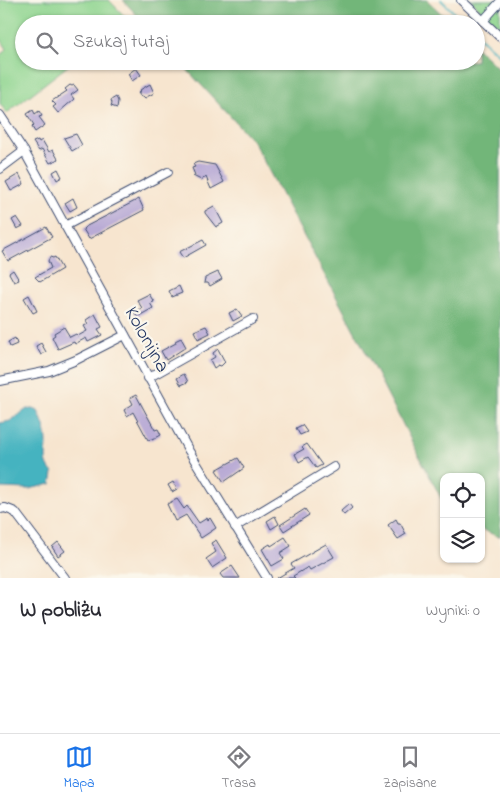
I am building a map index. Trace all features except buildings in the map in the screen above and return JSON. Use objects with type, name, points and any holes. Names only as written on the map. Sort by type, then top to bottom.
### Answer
[{"type":"street","points":[[460,0],[476,15]]},
{"type":"street","points":[[485,19],[500,2]]},
{"type":"street","points":[[485,23],[500,37]]},
{"type":"street","name":"Kolonijna","points":[[0,115],[24,151],[189,451],[267,578]]},
{"type":"street","points":[[0,169],[24,151]]},
{"type":"street","points":[[65,226],[168,172]]},
{"type":"street","points":[[148,378],[253,319]]},
{"type":"street","points":[[0,381],[49,371],[76,360],[125,335]]},
{"type":"street","points":[[235,527],[334,466]]},
{"type":"street","points":[[0,509],[5,508],[15,512],[65,578]]},
{"type":"green space","points":[[0,0],[109,0],[123,15],[15,15],[15,70],[62,70],[7,113],[0,104],[0,55],[7,49],[0,38]]},
{"type":"green space","points":[[123,0],[427,0],[443,15],[137,15]]},
{"type":"green space","points":[[470,0],[500,0],[500,28]]},
{"type":"green space","points":[[485,56],[500,70],[499,537],[485,531],[485,473],[440,473],[440,496],[253,141],[187,70],[485,70]]},
{"type":"water","points":[[27,409],[38,411],[44,425],[47,440],[46,459],[53,473],[51,484],[29,489],[0,488],[0,423],[10,421]]},
{"type":"waterway","points":[[441,0],[457,15]]},
{"type":"waterway","points":[[485,42],[500,56]]}]
